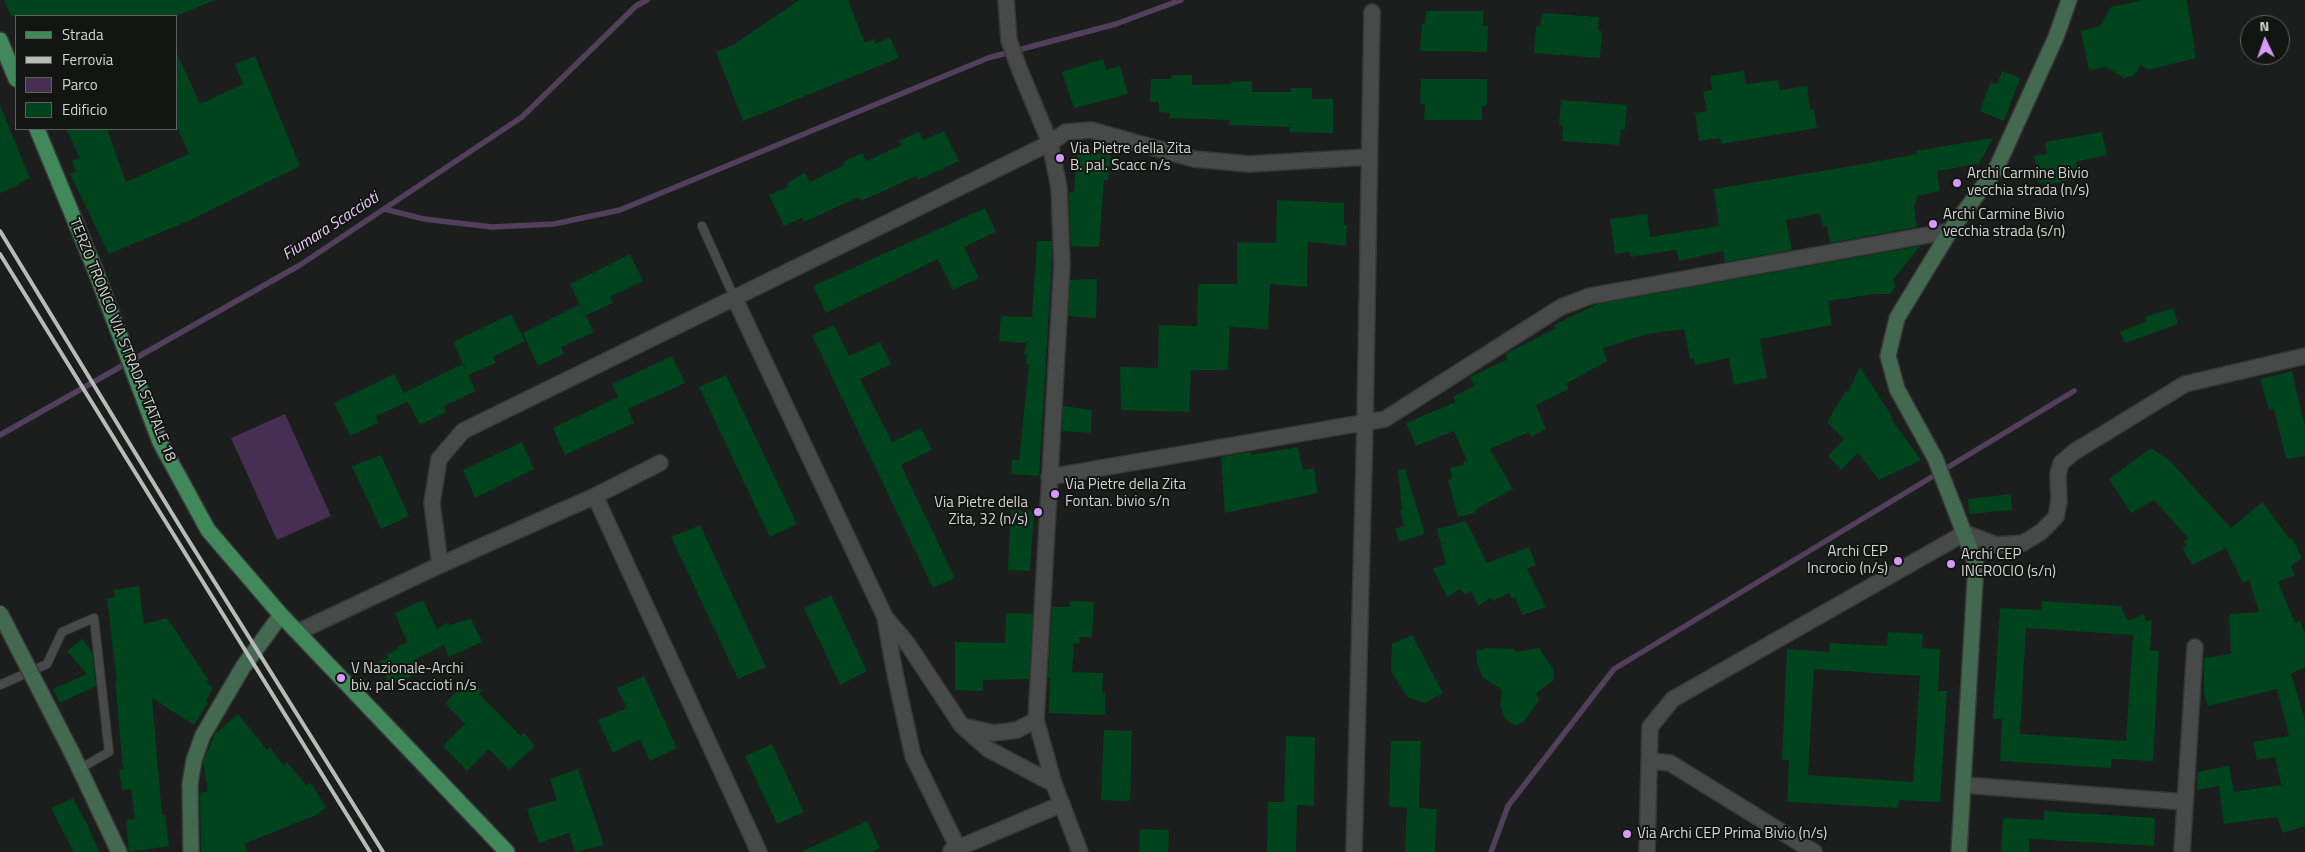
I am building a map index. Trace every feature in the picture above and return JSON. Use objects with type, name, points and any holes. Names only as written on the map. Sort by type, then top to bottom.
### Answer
[{"type":"main road","points":[[0,40],[15,77]]},
{"type":"main road","name":"TERZO TRONCO VIA STRADA STATALE 18","points":[[37,130],[94,267],[160,442],[170,464],[208,530],[281,615],[507,852]]},
{"type":"street","points":[[1006,0],[1009,40],[1018,68],[1050,143],[1059,188],[1062,264],[1036,720],[1054,784],[1080,852]]},
{"type":"street","points":[[1958,852],[1964,785],[1976,564],[1948,487],[1935,458],[1897,389],[1888,356],[1897,318],[1950,231],[1996,169],[2056,37],[2068,0]]},
{"type":"street","points":[[1354,852],[1365,424],[1372,12]]},
{"type":"street","points":[[440,565],[432,503],[439,459],[463,431],[1050,143],[1066,132],[1091,130],[1194,159],[1249,164],[1369,157]]},
{"type":"street","points":[[1049,477],[1365,424],[1385,418],[1560,307],[1590,296],[1950,231]]},
{"type":"street","points":[[734,297],[885,617],[907,643],[962,726],[988,749],[1054,784]]},
{"type":"street","points":[[1965,533],[1996,545],[2023,543],[2041,532],[2056,517],[2058,474],[2061,463],[2074,452],[2185,384],[2305,356]]},
{"type":"street","points":[[298,632],[440,565],[595,496],[660,463]]},
{"type":"street","points":[[595,496],[759,852]]},
{"type":"street","points":[[1647,852],[1650,727],[1673,699],[1965,533]]},
{"type":"street","points":[[0,612],[72,753],[119,852]]},
{"type":"street","points":[[190,852],[190,784],[194,760],[203,735],[243,667],[281,615]]},
{"type":"street","points":[[885,617],[894,674],[913,756],[953,850],[1062,804]]},
{"type":"street","points":[[2182,852],[2195,647]]},
{"type":"street","points":[[962,726],[994,733],[1017,730],[1036,720]]},
{"type":"street","points":[[1650,761],[1670,763],[1814,852]]},
{"type":"street","points":[[1964,785],[2185,802]]},
{"type":"lane","points":[[702,226],[734,297]]},
{"type":"lane","points":[[0,685],[47,664],[62,632],[94,618],[109,752],[79,768]]},
{"type":"green space","points":[[285,414],[331,516],[277,540],[231,438]]},
{"type":"building","points":[[4,0],[215,0],[178,16],[11,16]]},
{"type":"building","points":[[799,0],[848,0],[865,43],[874,39],[876,44],[890,37],[899,58],[743,121],[716,52],[733,45]]},
{"type":"building","points":[[2143,0],[2187,0],[2196,58],[2148,70],[2141,65],[2134,76],[2123,78],[2106,67],[2089,70],[2081,31],[2100,26],[2111,7]]},
{"type":"building","points":[[1426,11],[1484,11],[1483,26],[1488,26],[1487,52],[1420,51],[1422,24],[1425,24]]},
{"type":"building","points":[[1542,13],[1599,17],[1598,31],[1602,31],[1600,58],[1534,53],[1536,26],[1540,27]]},
{"type":"building","points":[[178,55],[200,104],[243,84],[235,64],[255,56],[300,166],[193,219],[109,254],[70,174],[76,171],[72,161],[80,158],[66,130],[107,130],[126,182],[189,154],[178,129]]},
{"type":"building","points":[[1103,59],[1106,70],[1120,66],[1128,94],[1074,108],[1062,72]]},
{"type":"building","points":[[1744,71],[1746,84],[1778,80],[1780,90],[1807,86],[1810,110],[1814,109],[1817,128],[1721,144],[1720,138],[1699,141],[1695,113],[1707,111],[1703,92],[1712,90],[1710,76]]},
{"type":"building","points":[[2002,71],[2020,78],[2004,121],[1980,111],[1990,83],[1997,84]]},
{"type":"building","points":[[1171,75],[1192,75],[1192,85],[1231,84],[1231,82],[1252,81],[1252,92],[1291,92],[1291,88],[1312,88],[1312,99],[1333,99],[1333,133],[1289,132],[1290,127],[1229,125],[1230,120],[1169,118],[1170,113],[1159,112],[1159,102],[1150,102],[1151,79],[1171,79]]},
{"type":"building","points":[[1421,79],[1487,79],[1487,105],[1482,107],[1482,120],[1424,120],[1425,104],[1420,104]]},
{"type":"building","points":[[1561,100],[1627,105],[1625,130],[1621,129],[1619,145],[1562,141],[1563,126],[1559,125]]},
{"type":"building","points":[[0,105],[30,178],[19,183],[20,185],[0,193]]},
{"type":"building","points":[[944,131],[959,161],[918,180],[916,176],[861,201],[859,197],[804,222],[802,218],[784,226],[769,195],[788,187],[787,183],[805,173],[810,182],[844,165],[843,162],[862,153],[866,161],[902,145],[899,141],[919,132],[923,140]]},
{"type":"building","points":[[2102,132],[2107,155],[2076,162],[2079,178],[2045,185],[2044,182],[2039,183],[2034,156],[2047,154],[2045,142]]},
{"type":"building","points":[[1993,138],[1979,164],[1937,171],[1940,191],[1917,196],[1914,207],[1917,227],[1830,243],[1827,226],[1823,227],[1820,213],[1786,220],[1792,250],[1725,262],[1723,251],[1679,261],[1676,250],[1630,257],[1629,252],[1615,254],[1610,219],[1647,214],[1650,237],[1719,226],[1714,189],[1852,166],[1917,154],[1916,151]]},
{"type":"building","points":[[1077,153],[1111,154],[1108,180],[1104,180],[1099,247],[1071,246],[1069,192],[1074,192]]},
{"type":"building","points":[[1277,200],[1344,203],[1344,225],[1347,225],[1346,246],[1308,242],[1307,287],[1270,284],[1268,329],[1230,327],[1228,370],[1191,370],[1189,412],[1121,410],[1120,367],[1158,368],[1159,325],[1197,326],[1198,284],[1237,284],[1237,242],[1276,243]]},
{"type":"building","points":[[985,208],[996,232],[964,247],[979,278],[953,290],[938,259],[826,313],[813,286]]},
{"type":"building","points":[[1037,241],[1052,241],[1039,476],[1011,474],[1012,460],[1019,460],[1029,364],[1026,364],[1027,355],[1024,355],[1026,343],[999,341],[1001,316],[1032,317]]},
{"type":"building","points":[[1920,246],[1893,280],[1896,287],[1890,294],[1875,294],[1828,301],[1832,325],[1760,339],[1767,378],[1734,385],[1729,358],[1695,365],[1693,358],[1690,359],[1684,329],[1648,334],[1603,348],[1607,361],[1566,384],[1569,389],[1536,405],[1546,429],[1531,437],[1529,432],[1490,449],[1513,489],[1475,510],[1475,513],[1458,517],[1448,480],[1452,478],[1450,468],[1464,465],[1463,462],[1467,461],[1454,431],[1416,446],[1406,423],[1456,402],[1453,397],[1474,386],[1470,377],[1508,359],[1505,354],[1556,328],[1554,325],[1597,304]]},
{"type":"building","points":[[630,254],[643,281],[610,297],[613,303],[585,316],[570,284]]},
{"type":"building","points":[[1097,279],[1096,318],[1068,316],[1070,280]]},
{"type":"building","points":[[580,304],[594,332],[561,347],[564,354],[538,366],[523,333]]},
{"type":"building","points":[[2173,308],[2178,324],[2125,343],[2120,332],[2147,321],[2145,317]]},
{"type":"building","points":[[511,314],[525,341],[493,357],[496,363],[468,375],[453,342]]},
{"type":"building","points":[[834,325],[849,356],[880,342],[891,364],[860,379],[892,442],[921,428],[932,450],[901,465],[955,578],[933,588],[812,335]]},
{"type":"building","points":[[672,356],[685,383],[628,409],[634,423],[565,455],[553,428],[618,397],[612,384]]},
{"type":"building","points":[[462,364],[476,391],[444,406],[446,412],[420,425],[408,402],[376,416],[378,423],[350,436],[334,403],[394,374],[404,393]]},
{"type":"building","points":[[1860,367],[1893,418],[1891,419],[1921,460],[1879,480],[1858,453],[1841,470],[1828,456],[1844,439],[1827,422],[1846,391],[1848,392]]},
{"type":"building","points":[[2292,371],[2305,427],[2305,456],[2286,459],[2274,409],[2269,410],[2260,379]]},
{"type":"building","points":[[726,375],[797,524],[770,537],[699,387]]},
{"type":"building","points":[[1063,406],[1092,410],[1091,433],[1062,431]]},
{"type":"building","points":[[522,442],[534,469],[475,498],[463,470]]},
{"type":"building","points":[[1298,447],[1303,470],[1314,468],[1318,493],[1225,513],[1221,457],[1251,452],[1251,455]]},
{"type":"building","points":[[2151,448],[2169,460],[2231,528],[2262,502],[2290,539],[2292,538],[2302,558],[2291,566],[2295,575],[2278,582],[2295,623],[2300,621],[2305,634],[2305,667],[2291,674],[2305,720],[2305,826],[2283,833],[2277,817],[2224,824],[2219,786],[2197,790],[2197,772],[2229,766],[2234,792],[2281,785],[2275,757],[2257,760],[2253,742],[2289,736],[2277,689],[2208,706],[2204,694],[2204,658],[2231,654],[2229,614],[2259,612],[2249,580],[2243,583],[2226,548],[2192,565],[2182,548],[2187,546],[2184,541],[2188,538],[2154,500],[2131,513],[2109,479]]},
{"type":"building","points":[[381,455],[409,516],[381,529],[352,466]]},
{"type":"building","points":[[1405,469],[1425,534],[1399,542],[1395,529],[1404,526],[1400,511],[1402,510],[1398,470]]},
{"type":"building","points":[[2011,494],[2012,510],[1969,514],[1968,499]]},
{"type":"building","points":[[1011,510],[1034,511],[1030,571],[1008,570]]},
{"type":"building","points":[[1466,521],[1487,563],[1529,547],[1536,565],[1527,569],[1546,607],[1522,615],[1515,597],[1512,599],[1509,593],[1493,601],[1491,598],[1478,606],[1471,591],[1465,595],[1460,589],[1447,597],[1433,569],[1446,564],[1437,529]]},
{"type":"building","points":[[700,525],[766,667],[738,679],[671,537]]},
{"type":"building","points":[[139,586],[144,624],[167,618],[208,679],[207,683],[213,687],[206,701],[208,703],[194,725],[152,698],[162,815],[165,815],[169,846],[129,852],[126,820],[135,819],[131,789],[122,790],[119,770],[123,769],[115,680],[117,683],[107,598],[115,597],[114,590]]},
{"type":"building","points":[[831,595],[867,671],[840,685],[804,608]]},
{"type":"building","points":[[423,600],[437,629],[447,623],[448,625],[471,619],[482,642],[449,657],[444,645],[416,659],[422,671],[390,686],[379,661],[388,658],[387,654],[407,642],[395,613]]},
{"type":"building","points":[[1070,601],[1094,602],[1092,637],[1080,637],[1079,644],[1074,643],[1072,672],[1103,673],[1102,692],[1105,692],[1105,715],[1049,713],[1050,678],[1048,678],[1052,607],[1069,607]]},
{"type":"building","points":[[2042,601],[2121,606],[2128,621],[2144,614],[2146,621],[2152,620],[2150,650],[2159,651],[2153,761],[2112,759],[2111,768],[2000,761],[2002,719],[1993,719],[2000,608],[2041,610]],"holes":[[[2026,628],[2133,635],[2126,741],[2020,734]]]},
{"type":"building","points":[[1006,613],[1033,614],[1029,679],[983,680],[983,691],[955,690],[955,642],[1005,643]]},
{"type":"building","points":[[1888,632],[1923,634],[1922,648],[1940,649],[1938,691],[1947,691],[1940,802],[1899,800],[1898,808],[1787,802],[1789,760],[1782,760],[1787,649],[1829,652],[1829,643],[1887,646]],"holes":[[[1814,669],[1920,676],[1913,782],[1808,775]]]},
{"type":"building","points":[[1412,635],[1443,693],[1425,703],[1407,697],[1391,671],[1392,644]]},
{"type":"building","points":[[82,639],[92,652],[96,686],[60,703],[53,689],[87,674],[67,651]]},
{"type":"building","points":[[1487,648],[1514,649],[1515,652],[1539,648],[1553,668],[1554,680],[1536,693],[1539,700],[1524,722],[1515,726],[1505,719],[1500,705],[1502,690],[1482,677],[1477,663],[1476,651]]},
{"type":"building","points":[[644,676],[677,748],[650,761],[640,739],[613,753],[598,720],[627,708],[617,688]]},
{"type":"building","points":[[470,679],[482,691],[479,694],[521,736],[524,733],[535,746],[509,770],[489,749],[467,771],[443,746],[465,724],[445,703]]},
{"type":"building","points":[[238,714],[267,750],[270,747],[283,765],[287,762],[306,785],[311,783],[326,808],[316,815],[244,844],[248,852],[201,852],[200,793],[208,791],[203,762],[215,734]]},
{"type":"building","points":[[1104,730],[1132,731],[1130,801],[1101,800]]},
{"type":"building","points":[[1286,736],[1315,737],[1314,806],[1297,805],[1296,852],[1267,852],[1268,802],[1284,802]]},
{"type":"building","points":[[1391,741],[1421,741],[1419,808],[1437,809],[1435,852],[1405,852],[1407,808],[1389,807]]},
{"type":"building","points":[[772,744],[804,812],[777,824],[745,756]]},
{"type":"building","points":[[578,769],[604,845],[575,852],[569,833],[539,843],[527,809],[557,800],[550,779]]},
{"type":"building","points":[[73,798],[99,852],[74,852],[51,808]]},
{"type":"building","points":[[2044,811],[2155,818],[2154,846],[2029,839],[2029,852],[2001,852],[2003,818],[2044,820]]},
{"type":"building","points":[[867,821],[880,848],[872,852],[801,852]]},
{"type":"building","points":[[1140,829],[1169,830],[1168,852],[1139,852]]},
{"type":"waterway","name":"Fiumara Scaccioti","points":[[0,435],[300,265],[522,117],[636,6],[647,0]]},
{"type":"waterway","points":[[384,209],[424,219],[492,227],[554,224],[620,210],[988,58],[1116,24],[1181,0]]},
{"type":"waterway","points":[[1491,852],[1508,806],[1614,669],[2074,391]]},
{"type":"railway","points":[[0,231],[184,533],[383,852]]},
{"type":"railway","points":[[0,254],[370,852]]},
{"type":"place","name":"Via Pietre della Zita B. pal. Scacc n/s","points":[[1060,158]]},
{"type":"place","name":"Archi Carmine Bivio vecchia strada (n/s)","points":[[1957,183]]},
{"type":"place","name":"Archi Carmine Bivio vecchia strada (s/n)","points":[[1933,224]]},
{"type":"place","name":"Via Pietre della Zita Fontan. bivio s/n","points":[[1055,494]]},
{"type":"place","name":"Via Pietre della Zita, 32 (n/s)","points":[[1038,512]]},
{"type":"place","name":"Archi CEP Incrocio (n/s)","points":[[1898,561]]},
{"type":"place","name":"Archi CEP INCROCIO (s/n)","points":[[1951,564]]},
{"type":"place","name":"V Nazionale-Archi biv. pal Scaccioti n/s","points":[[341,678]]},
{"type":"place","name":"Via Archi CEP Prima Bivio (n/s)","points":[[1627,834]]}]
